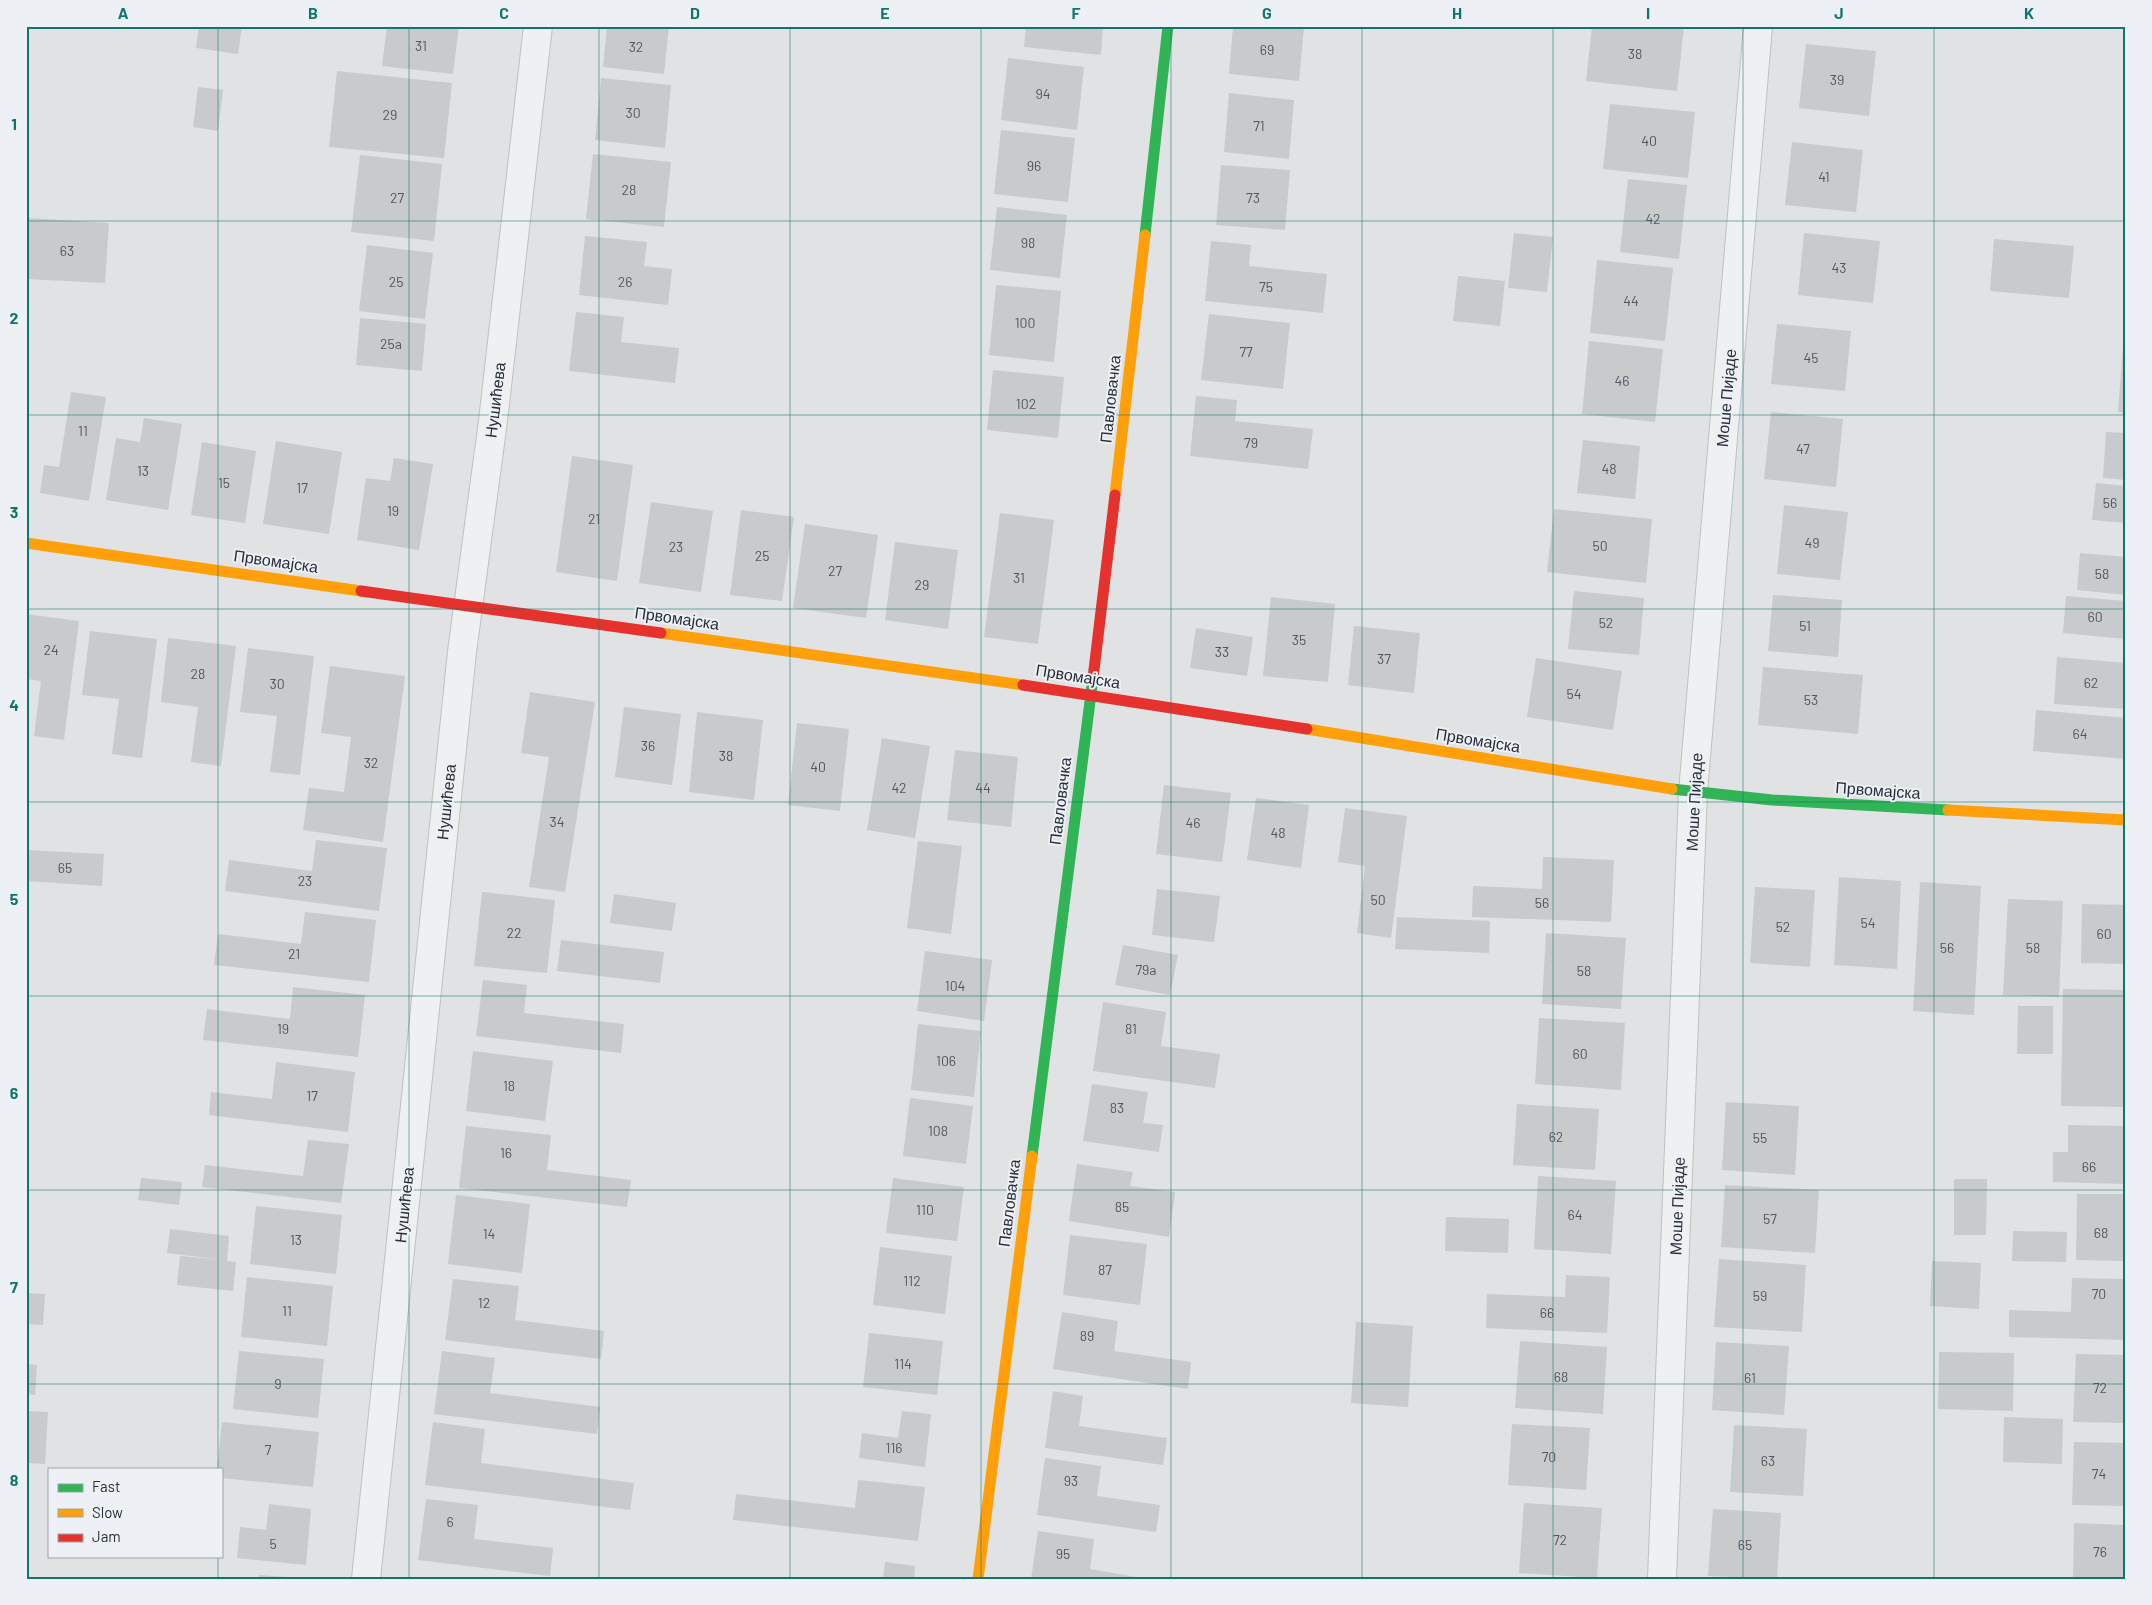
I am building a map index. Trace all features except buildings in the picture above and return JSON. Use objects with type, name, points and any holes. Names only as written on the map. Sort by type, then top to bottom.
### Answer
[{"type":"street","name":"Нушићева","points":[[366,1579],[462,652],[538,26]]},
{"type":"street","name":"Павловачка","points":[[978,1579],[1110,544],[1168,26]]},
{"type":"street","name":"Моше Пијаде","points":[[1662,1579],[1693,792],[1758,26]]},
{"type":"street","name":"Првомајска","points":[[26,543],[1090,694],[1693,792],[1772,800],[2126,820]]},
{"type":"traffic: fast","points":[[1145,235],[1168,26]]},
{"type":"traffic: fast","points":[[1032,1156],[1093,678]]},
{"type":"traffic: fast","points":[[1672,789],[1772,800],[1948,810]]},
{"type":"traffic: slow","points":[[1115,495],[1145,235]]},
{"type":"traffic: slow","points":[[26,543],[361,591]]},
{"type":"traffic: slow","points":[[661,633],[1023,685]]},
{"type":"traffic: slow","points":[[1307,729],[1672,789]]},
{"type":"traffic: slow","points":[[1948,810],[2126,820]]},
{"type":"traffic: slow","points":[[978,1579],[1032,1156]]},
{"type":"traffic: jam","points":[[1093,678],[1115,495]]},
{"type":"traffic: jam","points":[[361,591],[661,633]]},
{"type":"traffic: jam","points":[[1023,685],[1307,729]]}]
